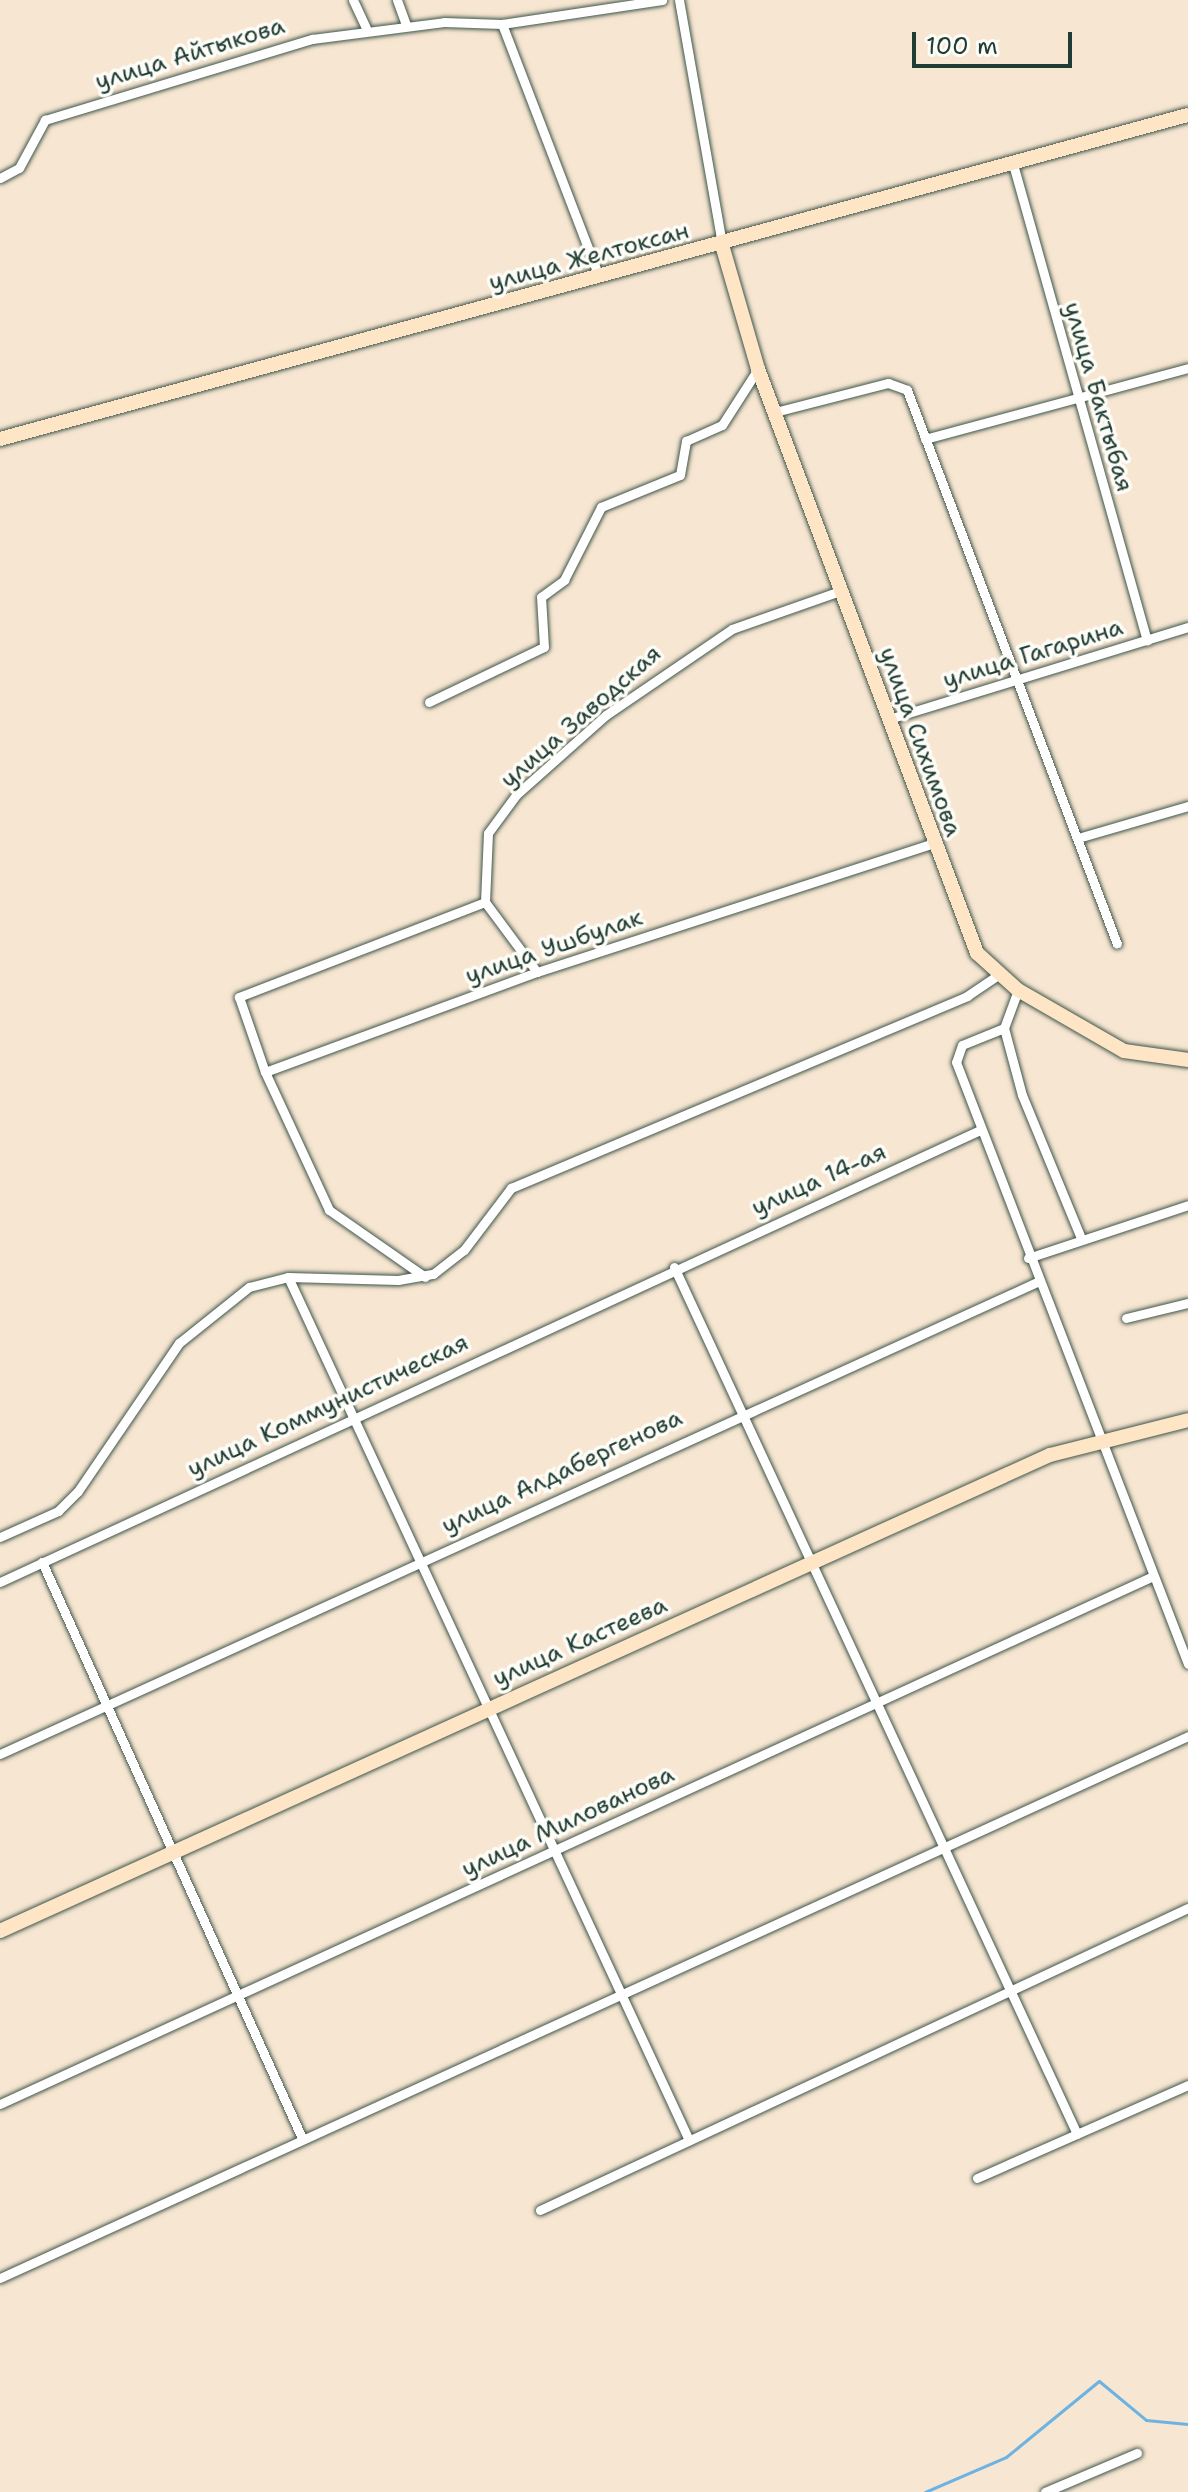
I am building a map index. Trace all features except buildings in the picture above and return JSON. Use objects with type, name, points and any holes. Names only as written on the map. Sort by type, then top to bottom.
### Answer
[{"type":"street","points":[[353,0],[366,28]]},
{"type":"street","points":[[397,0],[406,25]]},
{"type":"street","name":"улица Айтыкова","points":[[0,178],[19,168],[45,120],[366,28],[502,24],[662,0]]},
{"type":"street","points":[[679,0],[722,245]]},
{"type":"street","points":[[502,24],[599,277]]},
{"type":"street","name":"улица Желтоксан","points":[[0,439],[1187,118]]},
{"type":"street","name":"улица Бактыбая","points":[[1013,164],[1147,640]]},
{"type":"street","name":"улица Сихимова","points":[[722,245],[758,369],[977,953],[997,976],[1124,1051],[1188,1060]]},
{"type":"street","points":[[925,439],[1188,368]]},
{"type":"street","points":[[429,702],[544,647],[541,597],[564,580],[601,507],[680,475],[686,441],[722,425],[758,369]]},
{"type":"street","points":[[775,412],[899,383],[925,439],[1020,680],[1117,944]]},
{"type":"street","name":"улица Заводская","points":[[485,902],[488,833],[516,795],[606,715],[732,629],[840,591]]},
{"type":"street","name":"улица Гагарина","points":[[889,719],[1188,627]]},
{"type":"street","points":[[1078,838],[1188,806]]},
{"type":"street","name":"улица Ушбулак","points":[[265,1072],[537,972],[934,843]]},
{"type":"street","points":[[425,1277],[329,1210],[265,1072],[239,997],[485,902],[537,972]]},
{"type":"street","points":[[0,1537],[58,1511],[78,1491],[149,1379],[210,1312],[249,1287],[288,1277],[425,1277],[458,1257],[511,1188],[967,996],[997,976]]},
{"type":"street","points":[[1018,990],[1004,1028],[1022,1095],[1080,1236]]},
{"type":"street","points":[[1004,1028],[962,1045],[956,1062],[1037,1282],[1188,1664]]},
{"type":"street","name":"улица 14-ая","points":[[674,1267],[980,1130]]},
{"type":"street","points":[[1028,1258],[1080,1236],[1188,1205]]},
{"type":"street","points":[[674,1267],[1077,2134]]},
{"type":"street","name":"улица Коммунистическая","points":[[0,1582],[674,1267]]},
{"type":"street","points":[[288,1277],[689,2140]]},
{"type":"street","name":"улица Алдабергенова","points":[[0,1754],[741,1412],[1037,1282]]},
{"type":"street","points":[[1126,1318],[1188,1303]]},
{"type":"street","name":"улица Кастеева","points":[[0,1931],[1050,1455],[1101,1439],[1188,1420]]},
{"type":"street","points":[[42,1562],[302,2138]]},
{"type":"street","name":"улица Милованова","points":[[0,2104],[1153,1576]]},
{"type":"street","points":[[0,2278],[302,2138],[622,1997],[1188,1736]]},
{"type":"street","points":[[540,2210],[1188,1908]]},
{"type":"street","points":[[977,2178],[1188,2085]]},
{"type":"street","points":[[1045,2492],[1137,2453]]},
{"type":"waterway","points":[[925,2492],[1006,2457],[1099,2381],[1146,2420],[1188,2424]]}]
